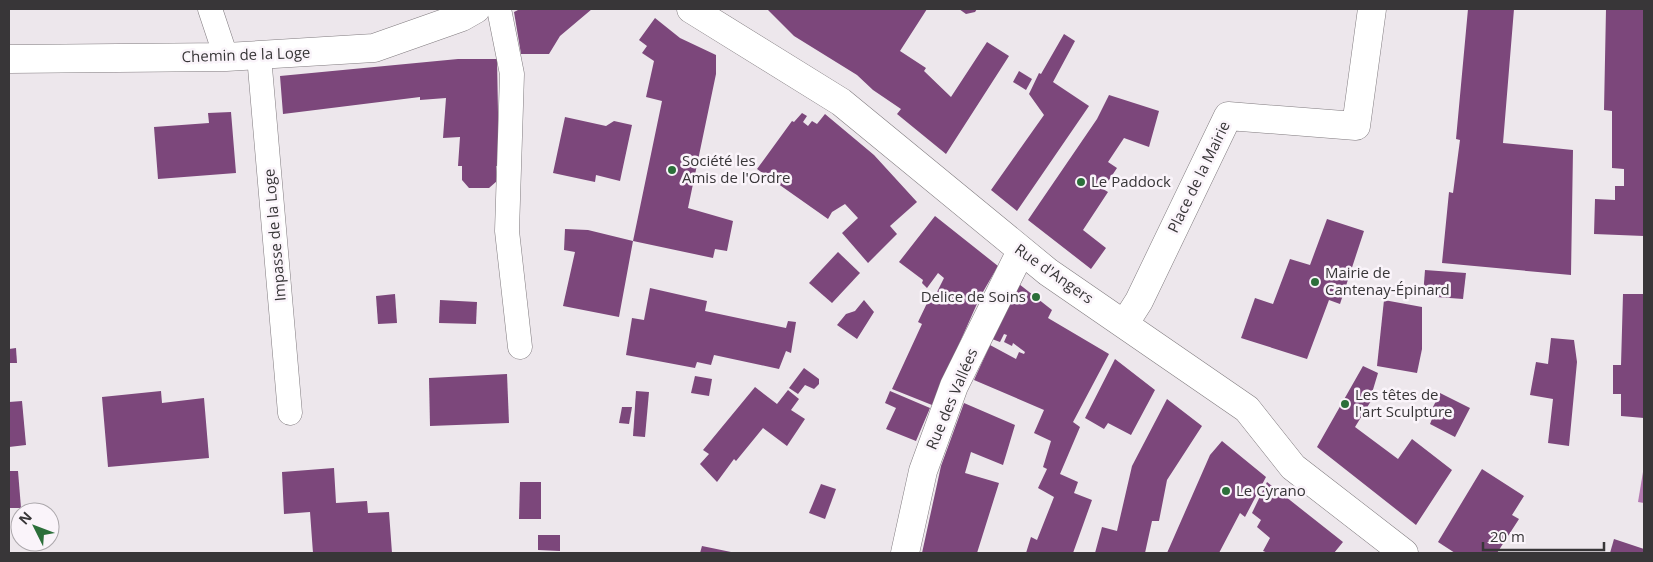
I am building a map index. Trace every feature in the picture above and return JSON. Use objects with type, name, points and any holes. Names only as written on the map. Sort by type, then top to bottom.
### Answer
[{"type":"street","name":"Chemin de la Loge","points":[[9,59],[226,57],[374,48],[462,18],[476,9]]},
{"type":"street","name":"Rue d'Angers","points":[[691,9],[841,102],[1021,251],[1247,409],[1293,467],[1404,553]]},
{"type":"street","name":"Place de la Mairie","points":[[1125,323],[1139,301],[1228,116],[1356,126],[1372,9]]},
{"type":"street","name":"Rue des Vallées","points":[[905,553],[923,471],[954,386],[1021,251]]},
{"type":"lane","points":[[210,9],[226,57]]},
{"type":"lane","points":[[500,9],[512,74],[507,231],[520,347]]},
{"type":"lane","name":"Impasse de la Loge","points":[[259,56],[290,413]]},
{"type":"shaded area","points":[[1644,466],[1644,503],[1638,502]]},
{"type":"building","points":[[520,9],[592,9],[560,36],[549,54],[521,54],[514,12]]},
{"type":"building","points":[[767,9],[927,9],[900,51],[926,68],[924,71],[951,97],[987,42],[1009,56],[946,154],[897,114],[901,109],[873,90],[857,75],[794,36]]},
{"type":"building","points":[[959,9],[977,9],[975,12],[966,14]]},
{"type":"building","points":[[1468,9],[1514,9],[1503,143],[1573,150],[1571,275],[1442,263],[1449,192],[1453,193],[1460,140],[1456,139]]},
{"type":"building","points":[[1606,9],[1644,9],[1644,236],[1594,234],[1595,199],[1615,200],[1615,186],[1624,186],[1624,169],[1612,168],[1612,111],[1604,110]]},
{"type":"building","name":"Société les Amis de l'Ordre","points":[[655,18],[680,38],[716,55],[716,74],[688,208],[733,221],[727,251],[715,249],[713,258],[633,241],[662,101],[646,97],[654,61],[642,53],[647,46],[639,40]]},
{"type":"building","points":[[1064,34],[1075,41],[1053,82],[1089,106],[1017,211],[991,190],[1044,115],[1029,94],[1039,73],[1041,74]]},
{"type":"building","points":[[458,59],[497,59],[499,166],[496,166],[497,181],[489,188],[469,188],[462,180],[462,166],[458,166],[460,137],[443,138],[446,98],[420,100],[420,97],[283,114],[280,76]]},
{"type":"building","points":[[1019,71],[1032,79],[1026,90],[1013,82]]},
{"type":"building","name":"Le Paddock","points":[[1109,95],[1159,111],[1149,147],[1124,138],[1108,162],[1117,168],[1103,189],[1108,192],[1083,230],[1106,248],[1091,269],[1028,220],[1097,119]]},
{"type":"building","points":[[231,112],[236,173],[158,179],[154,127],[209,123],[208,113]]},
{"type":"building","points":[[802,113],[807,116],[803,122],[808,126],[812,121],[817,124],[825,114],[874,155],[917,202],[890,226],[897,234],[868,263],[842,233],[858,218],[845,204],[832,212],[828,219],[757,169],[792,121],[794,122]]},
{"type":"building","points":[[565,117],[606,126],[614,121],[632,125],[620,181],[596,175],[595,182],[553,173]]},
{"type":"building","points":[[935,216],[998,266],[980,297],[932,405],[892,389],[922,324],[918,322],[929,299],[932,302],[944,278],[938,273],[927,288],[922,283],[923,280],[899,262]]},
{"type":"building","name":"Mairie de Cantenay-Épinard","points":[[1327,219],[1364,231],[1340,304],[1329,300],[1307,359],[1241,338],[1255,298],[1273,304],[1290,259],[1310,265]]},
{"type":"building","points":[[565,229],[588,230],[633,241],[619,317],[563,306],[575,252],[564,250]]},
{"type":"building","points":[[838,252],[860,273],[832,303],[809,283]]},
{"type":"building","points":[[1425,270],[1466,273],[1463,299],[1423,296]]},
{"type":"building","points":[[1019,284],[1052,310],[1048,318],[1109,354],[1073,422],[1080,427],[1060,474],[1078,482],[1074,493],[1092,500],[1073,553],[1026,553],[1031,537],[1037,540],[1054,497],[1038,488],[1047,469],[1043,467],[1051,441],[1034,433],[1044,410],[974,380],[990,345],[1016,359],[1019,352],[1024,354],[1025,352],[1013,343],[1012,346],[1004,342],[1007,335],[1004,334],[1000,342],[992,339]]},
{"type":"building","points":[[650,288],[707,301],[705,311],[786,328],[788,321],[796,322],[791,353],[786,351],[779,369],[714,355],[711,365],[697,362],[695,368],[626,355],[632,318],[644,320]]},
{"type":"building","points":[[395,294],[397,323],[378,324],[376,296]]},
{"type":"building","points":[[1623,294],[1644,294],[1644,418],[1621,416],[1621,394],[1613,394],[1613,365],[1621,365]]},
{"type":"building","points":[[440,300],[477,302],[476,324],[439,323]]},
{"type":"building","points":[[864,300],[874,312],[857,339],[837,325],[846,314],[855,311]]},
{"type":"building","points":[[1384,300],[1422,307],[1422,349],[1417,373],[1377,366]]},
{"type":"building","points":[[1551,338],[1574,340],[1577,362],[1569,446],[1548,443],[1553,399],[1530,395],[1536,362],[1548,364]]},
{"type":"building","points":[[16,348],[17,363],[9,363],[9,349]]},
{"type":"building","points":[[1115,359],[1155,390],[1131,435],[1108,423],[1104,429],[1085,418]]},
{"type":"building","points":[[1363,366],[1378,373],[1372,393],[1374,396],[1355,427],[1398,459],[1412,439],[1452,470],[1416,525],[1317,447]]},
{"type":"building","points":[[804,368],[819,379],[819,384],[814,389],[805,385],[798,394],[789,388]]},
{"type":"building","points":[[507,374],[509,423],[430,426],[429,378]]},
{"type":"building","points":[[695,376],[712,379],[709,396],[691,393]]},
{"type":"building","points":[[755,387],[777,404],[788,390],[799,399],[791,410],[805,419],[787,446],[763,428],[736,461],[734,459],[717,482],[700,464],[709,454],[703,450]]},
{"type":"building","points":[[161,391],[162,403],[204,398],[209,458],[108,467],[102,397]]},
{"type":"building","points":[[636,391],[649,392],[645,437],[633,436]]},
{"type":"building","points":[[890,391],[930,408],[916,441],[886,429],[896,408],[885,403]]},
{"type":"building","points":[[1440,393],[1470,408],[1455,437],[1430,424],[1432,419],[1428,417]]},
{"type":"building","points":[[1167,399],[1202,426],[1167,480],[1159,521],[1152,521],[1145,553],[1095,553],[1102,527],[1117,531],[1132,466]]},
{"type":"building","points":[[22,401],[26,445],[9,447],[9,402]]},
{"type":"building","points":[[964,403],[1015,425],[1003,465],[971,452],[965,473],[999,483],[977,553],[922,553],[941,466]]},
{"type":"building","points":[[622,407],[632,407],[629,424],[619,423]]},
{"type":"building","name":"Le Cyrano","points":[[1222,441],[1266,477],[1245,517],[1240,513],[1219,553],[1167,553],[1210,455]]},
{"type":"building","points":[[334,468],[336,503],[367,501],[368,513],[389,512],[392,553],[313,553],[310,512],[284,514],[282,472]]},
{"type":"building","points":[[1482,469],[1524,496],[1512,515],[1519,519],[1497,553],[1455,553],[1438,542]]},
{"type":"building","points":[[9,471],[18,471],[21,502],[10,502],[9,508]]},
{"type":"building","points":[[520,482],[541,482],[541,519],[519,519]]},
{"type":"building","points":[[1267,482],[1343,542],[1334,553],[1268,553],[1263,551],[1270,538],[1257,527],[1261,520],[1252,513]]},
{"type":"building","points":[[821,484],[836,489],[825,519],[809,513]]},
{"type":"building","points":[[538,535],[560,535],[560,551],[538,550]]},
{"type":"building","points":[[1614,539],[1644,549],[1644,553],[1610,553]]},
{"type":"building","points":[[702,546],[731,552],[731,553],[700,553]]},
{"type":"place","name":"Société les Amis de l'Ordre","points":[[672,170]]},
{"type":"place","name":"Le Paddock","points":[[1081,182]]},
{"type":"place","name":"Mairie de Cantenay-Épinard","points":[[1315,282]]},
{"type":"place","name":"Delice de Soins","points":[[1036,297]]},
{"type":"place","name":"Les têtes de l'art Sculpture","points":[[1345,404]]},
{"type":"place","name":"Le Cyrano","points":[[1226,491]]}]
